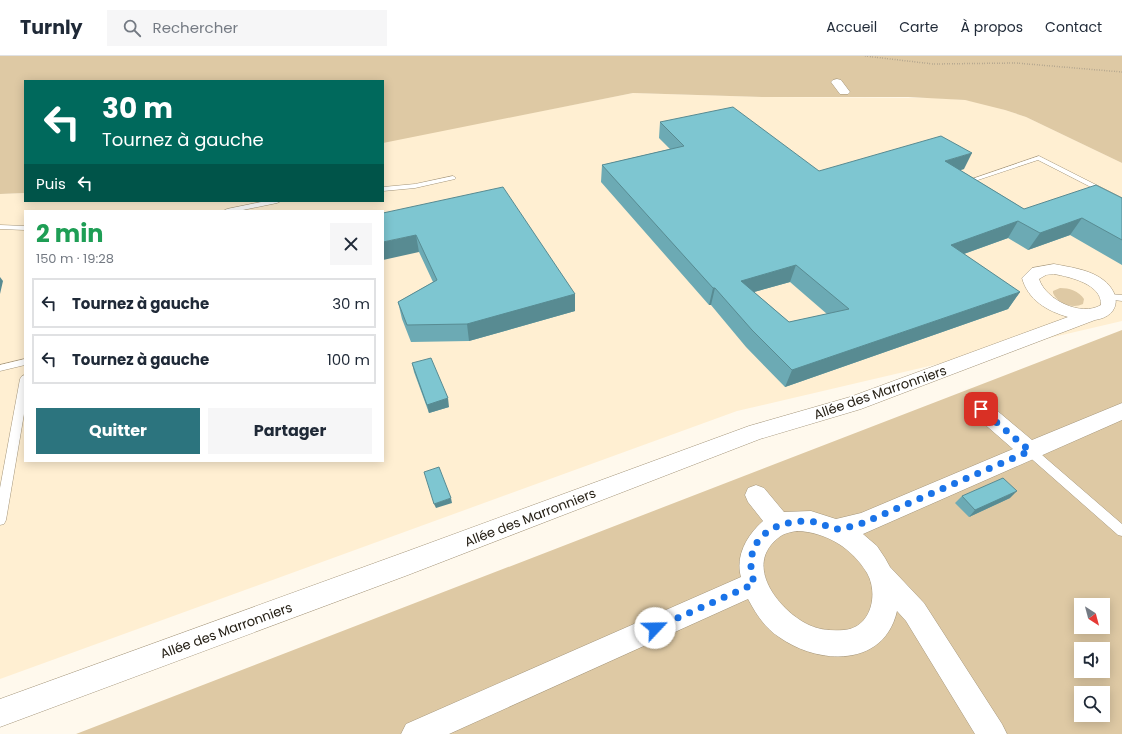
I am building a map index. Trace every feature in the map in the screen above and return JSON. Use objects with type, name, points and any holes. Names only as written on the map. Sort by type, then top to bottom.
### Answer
[{"type":"street","points":[[837,82],[844,92]]},
{"type":"street","name":"Allée des Marronniers","points":[[0,712],[422,558],[756,432],[854,404],[1059,317],[1102,313],[1108,309],[1110,303],[1115,298],[1093,281],[1081,275],[1054,269],[1034,273],[1030,278],[1030,285],[1035,293],[1044,300],[1059,317]]},
{"type":"street","points":[[981,409],[1030,451]]},
{"type":"street","points":[[837,529],[863,523],[1122,411]]},
{"type":"street","points":[[756,496],[779,524]]},
{"type":"street","points":[[882,576],[886,597],[883,617],[879,623],[871,633],[852,643],[829,644],[804,637],[782,624],[764,605],[754,584],[751,565],[755,547],[765,534],[779,524],[797,520],[817,522],[837,529],[856,541],[872,557],[882,576],[915,612],[992,734]]},
{"type":"street","points":[[416,734],[754,584]]},
{"type":"lane","points":[[967,182],[1040,158],[1122,201]]},
{"type":"lane","points":[[384,189],[415,186],[453,178]]},
{"type":"lane","points":[[232,210],[272,202]]},
{"type":"lane","points":[[0,227],[24,228]]},
{"type":"lane","points":[[0,368],[24,362]]},
{"type":"lane","points":[[0,520],[24,385]]},
{"type":"lane","points":[[1030,451],[1120,526]]},
{"type":"path","points":[[865,56],[933,64],[1016,63],[1122,72]]},
{"type":"shaded area","points":[[0,56],[1122,56],[1122,163],[1026,117],[965,100],[908,97],[762,97],[633,93],[384,143],[384,80],[24,80],[24,193],[0,194]]},
{"type":"shaded area","points":[[633,93],[762,97],[938,98],[965,100],[987,104],[1026,117],[1122,163],[1122,321],[737,411],[0,679],[0,194],[24,193],[24,202],[384,202],[384,142]]},
{"type":"shaded area","points":[[1060,288],[1070,289],[1077,292],[1084,299],[1083,304],[1070,306],[1062,303],[1053,293],[1053,291]]},
{"type":"shaded area","points":[[1122,330],[1122,734],[76,734]]},
{"type":"building","points":[[733,107],[819,171],[941,136],[972,153],[945,161],[1024,209],[1096,185],[1122,198],[1122,240],[1082,218],[1040,233],[1018,221],[951,245],[1020,292],[792,370],[752,330],[715,288],[713,288],[602,165],[684,146],[660,122]],"holes":[[[796,265],[849,309],[789,322],[741,281]]]},
{"type":"building","points":[[503,187],[575,294],[467,324],[407,325],[398,302],[437,280],[416,235],[384,242],[384,213]]},
{"type":"building","points":[[431,358],[448,398],[427,405],[412,363]]},
{"type":"building","points":[[439,467],[451,498],[434,504],[424,472]]},
{"type":"building","points":[[1003,478],[1017,491],[975,510],[962,496]]},
{"type":"route","points":[[655,628],[754,584],[751,565],[755,547],[765,534],[779,524],[797,520],[817,522],[837,529],[863,523],[1030,451],[981,409]]}]
